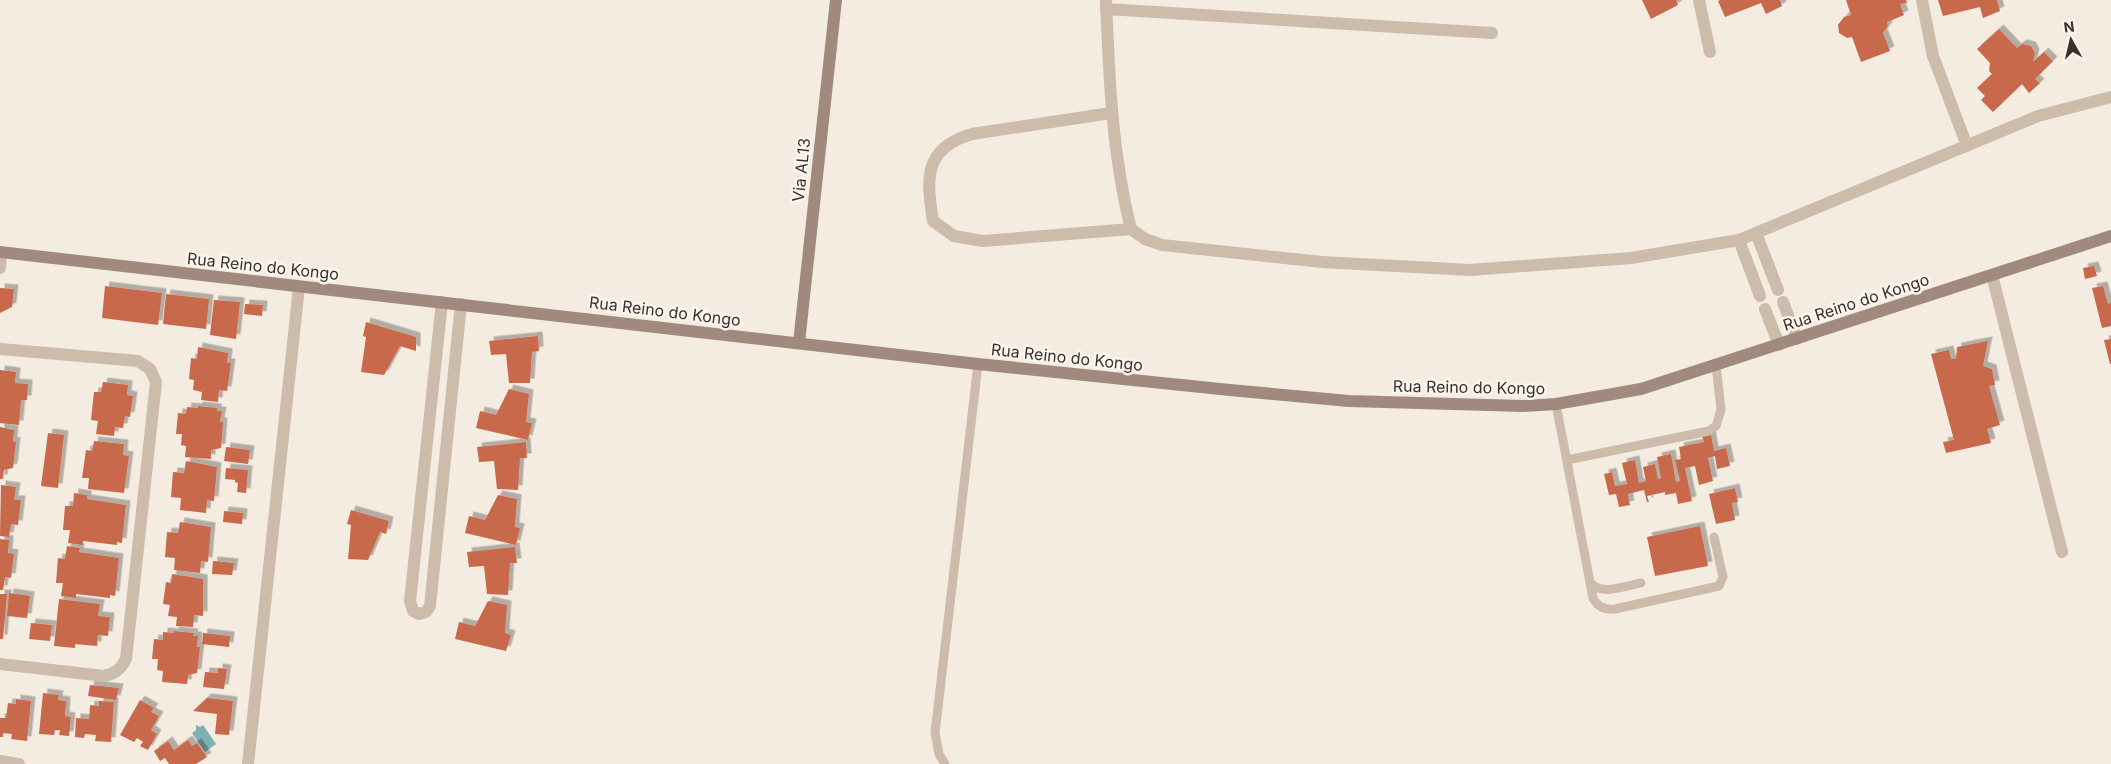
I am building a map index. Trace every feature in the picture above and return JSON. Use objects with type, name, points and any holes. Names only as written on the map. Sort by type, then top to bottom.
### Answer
[{"type":"street","name":"Via AL13","points":[[799,343],[836,0]]},
{"type":"street","points":[[1699,0],[1710,52]]},
{"type":"street","points":[[1922,0],[1932,56],[1967,146]]},
{"type":"street","points":[[1131,229],[1122,193],[1111,113],[1106,4],[1492,33]]},
{"type":"street","points":[[1111,113],[972,134],[956,139],[940,150],[929,169],[929,195],[933,221],[954,236],[983,241],[1131,229],[1145,239],[1162,245],[1204,251],[1322,262],[1470,270],[1631,258],[1738,240],[2038,116],[2111,97]]},
{"type":"street","points":[[1756,233],[1778,290]]},
{"type":"street","name":"Rua Reino do Kongo","points":[[1,252],[978,364],[1349,401],[1479,406],[1556,404],[1641,389],[2111,236]]},
{"type":"street","points":[[1738,240],[1760,296]]},
{"type":"street","points":[[0,268],[1,252]]},
{"type":"street","points":[[1992,275],[2062,552]]},
{"type":"street","points":[[248,764],[299,287]]},
{"type":"street","points":[[442,302],[410,601],[413,611],[419,614],[426,612],[430,606],[461,304]]},
{"type":"street","points":[[1783,302],[1797,339]]},
{"type":"street","points":[[1765,309],[1779,345]]},
{"type":"street","points":[[0,349],[138,361],[150,369],[156,382],[126,659],[123,666],[118,671],[104,676],[0,664]]},
{"type":"street","points":[[0,762],[19,764]]},
{"type":"lane","points":[[945,764],[939,754],[935,733],[978,364]]},
{"type":"lane","points":[[1567,460],[1709,431],[1716,426],[1721,410],[1716,365]]},
{"type":"lane","points":[[1556,404],[1589,579],[1593,598],[1597,604],[1603,608],[1611,609],[1719,586],[1723,577],[1714,537]]},
{"type":"lane","points":[[1589,579],[1593,587],[1606,590]]},
{"type":"lane","points":[[1597,604],[1597,595],[1606,590],[1641,583]]},
{"type":"water","points":[[196,725],[200,727],[203,725],[216,744],[205,752],[192,733],[196,730]]},
{"type":"building","points":[[1642,0],[1676,0],[1678,5],[1651,19]]},
{"type":"building","points":[[1780,0],[1782,6],[1766,14],[1761,3],[1725,17],[1718,1]]},
{"type":"building","points":[[1846,0],[1906,0],[1907,3],[1900,4],[1904,15],[1887,22],[1888,26],[1883,33],[1890,51],[1861,62],[1852,37],[1847,38],[1839,33],[1838,25],[1844,17],[1851,15]]},
{"type":"building","points":[[1938,0],[1997,0],[2000,11],[1983,18],[1980,7],[1943,16]]},
{"type":"building","points":[[1999,29],[2017,48],[2022,44],[2031,46],[2035,53],[2033,62],[2044,52],[2053,61],[2035,79],[2040,83],[2029,93],[2022,84],[1993,112],[1981,100],[1985,96],[1977,88],[1992,74],[1989,71],[1990,63],[1977,49]]},
{"type":"building","points":[[2094,266],[2097,276],[2085,279],[2083,268]]},
{"type":"building","points":[[105,286],[162,293],[158,325],[102,318]]},
{"type":"building","points":[[2103,286],[2108,304],[2111,303],[2111,326],[2102,328],[2092,288]]},
{"type":"building","points":[[0,288],[14,289],[12,307],[0,313]]},
{"type":"building","points":[[166,294],[209,299],[206,329],[163,324]]},
{"type":"building","points":[[214,300],[240,302],[236,339],[210,335]]},
{"type":"building","points":[[245,304],[263,305],[262,316],[244,314]]},
{"type":"building","points":[[366,322],[416,337],[416,351],[400,346],[384,375],[361,372],[366,337],[363,336]]},
{"type":"building","points":[[538,336],[539,351],[532,352],[530,383],[509,383],[506,354],[491,355],[489,341]]},
{"type":"building","points":[[2111,339],[2111,364],[2110,364],[2104,340]]},
{"type":"building","points":[[1988,341],[1983,366],[1992,369],[1995,385],[1989,386],[2000,425],[1987,429],[1991,443],[1946,453],[1943,442],[1954,440],[1931,354],[1949,350],[1951,359],[1956,359],[1957,347]]},
{"type":"building","points":[[198,347],[228,353],[227,363],[231,363],[227,391],[219,390],[218,402],[201,400],[202,392],[193,390],[194,380],[189,379],[191,358],[197,359]]},
{"type":"building","points":[[0,370],[16,372],[15,383],[28,384],[27,400],[21,400],[19,425],[0,423]]},
{"type":"building","points":[[103,382],[128,385],[127,395],[133,396],[130,417],[125,416],[123,428],[115,427],[114,436],[96,434],[98,421],[91,420],[94,392],[101,392]]},
{"type":"building","points":[[509,389],[529,394],[526,422],[532,423],[528,440],[476,428],[480,411],[496,415]]},
{"type":"building","points":[[198,406],[217,408],[217,411],[222,411],[220,422],[223,422],[221,448],[211,450],[211,459],[185,457],[186,446],[181,445],[182,434],[176,434],[178,413],[186,414],[187,407],[198,408]]},
{"type":"building","points":[[0,427],[14,430],[13,441],[16,442],[13,468],[4,470],[3,479],[0,479]]},
{"type":"building","points":[[48,433],[64,435],[58,488],[41,486]]},
{"type":"building","points":[[1711,434],[1714,451],[1726,448],[1730,466],[1717,469],[1715,456],[1708,458],[1713,481],[1699,485],[1695,466],[1685,468],[1692,501],[1678,504],[1676,493],[1665,495],[1665,492],[1647,496],[1649,502],[1647,502],[1644,490],[1628,494],[1630,505],[1619,507],[1616,494],[1609,495],[1604,474],[1612,472],[1615,486],[1627,484],[1622,463],[1635,460],[1639,483],[1646,481],[1643,467],[1655,464],[1658,479],[1661,478],[1657,457],[1671,454],[1676,482],[1680,481],[1675,460],[1681,459],[1679,447],[1704,442],[1702,436]]},
{"type":"building","points":[[94,441],[124,444],[123,455],[129,456],[124,493],[88,489],[89,478],[82,478],[86,450],[92,451]]},
{"type":"building","points":[[526,442],[527,458],[520,458],[518,490],[497,489],[494,461],[479,462],[477,447]]},
{"type":"building","points":[[226,447],[250,450],[248,464],[224,461]]},
{"type":"building","points":[[186,461],[217,467],[214,501],[207,500],[206,513],[180,510],[181,498],[171,497],[173,472],[184,473]]},
{"type":"building","points":[[226,468],[248,470],[246,493],[237,492],[238,483],[235,480],[225,479]]},
{"type":"building","points":[[1,485],[16,487],[14,500],[21,500],[18,525],[11,524],[9,537],[0,536]]},
{"type":"building","points":[[1735,488],[1738,502],[1732,503],[1735,520],[1716,524],[1709,494]]},
{"type":"building","points":[[74,493],[87,495],[87,499],[126,505],[122,543],[117,542],[117,545],[83,541],[83,545],[68,543],[70,530],[63,530],[65,506],[73,506]]},
{"type":"building","points":[[498,495],[517,499],[515,527],[520,528],[516,545],[465,533],[469,516],[485,520]]},
{"type":"building","points":[[351,510],[389,521],[386,534],[380,532],[368,560],[348,559],[351,525],[347,524]]},
{"type":"building","points":[[224,511],[243,513],[242,524],[223,522]]},
{"type":"building","points":[[180,522],[211,527],[208,562],[201,561],[200,573],[174,570],[175,558],[165,557],[167,532],[178,533]]},
{"type":"building","points":[[1700,526],[1708,566],[1655,576],[1647,537]]},
{"type":"building","points":[[0,539],[9,540],[8,553],[14,554],[11,578],[5,577],[3,590],[0,590]]},
{"type":"building","points":[[67,546],[80,548],[79,552],[119,558],[115,596],[110,595],[110,598],[76,594],[76,598],[61,596],[63,583],[56,583],[58,558],[65,559]]},
{"type":"building","points":[[515,547],[517,563],[510,563],[508,595],[487,594],[484,566],[469,567],[467,552]]},
{"type":"building","points":[[213,561],[234,563],[232,575],[212,574]]},
{"type":"building","points":[[172,574],[203,579],[203,616],[194,615],[193,627],[176,626],[177,617],[168,616],[170,605],[163,604],[166,582],[171,583]]},
{"type":"building","points":[[9,593],[30,596],[27,618],[7,616]]},
{"type":"building","points":[[0,594],[7,594],[3,639],[0,639]]},
{"type":"building","points":[[59,599],[100,604],[98,616],[110,617],[108,636],[98,635],[97,646],[75,644],[75,648],[54,646]]},
{"type":"building","points":[[488,601],[507,605],[505,633],[511,635],[506,651],[455,639],[459,622],[475,626]]},
{"type":"building","points":[[31,623],[52,625],[50,641],[29,639]]},
{"type":"building","points":[[174,631],[194,633],[193,636],[198,636],[197,647],[200,647],[197,673],[188,675],[187,684],[162,682],[163,671],[157,670],[158,659],[152,659],[154,639],[163,640],[163,632],[174,633]]},
{"type":"building","points":[[203,633],[230,636],[229,647],[202,644]]},
{"type":"building","points":[[218,668],[227,669],[224,689],[203,687],[205,672],[218,673]]},
{"type":"building","points":[[90,685],[119,688],[116,700],[88,696]]},
{"type":"building","points":[[43,693],[59,695],[58,700],[66,701],[65,716],[71,717],[69,736],[59,735],[60,730],[55,730],[54,735],[39,734]]},
{"type":"building","points":[[207,698],[233,701],[229,735],[215,734],[217,714],[193,711]]},
{"type":"building","points":[[16,699],[31,701],[27,741],[11,739],[12,734],[3,733],[3,737],[0,737],[0,718],[6,718],[8,703],[16,704]]},
{"type":"building","points":[[140,700],[154,708],[151,712],[159,716],[151,730],[157,734],[148,750],[140,746],[143,742],[137,738],[134,742],[120,735]]},
{"type":"building","points":[[99,701],[114,702],[111,742],[95,741],[96,735],[85,734],[84,738],[75,737],[76,718],[89,719],[90,705],[99,706]]},
{"type":"building","points":[[188,740],[192,746],[197,743],[207,757],[196,764],[169,764],[165,758],[160,761],[154,751],[168,741],[174,750]]}]
